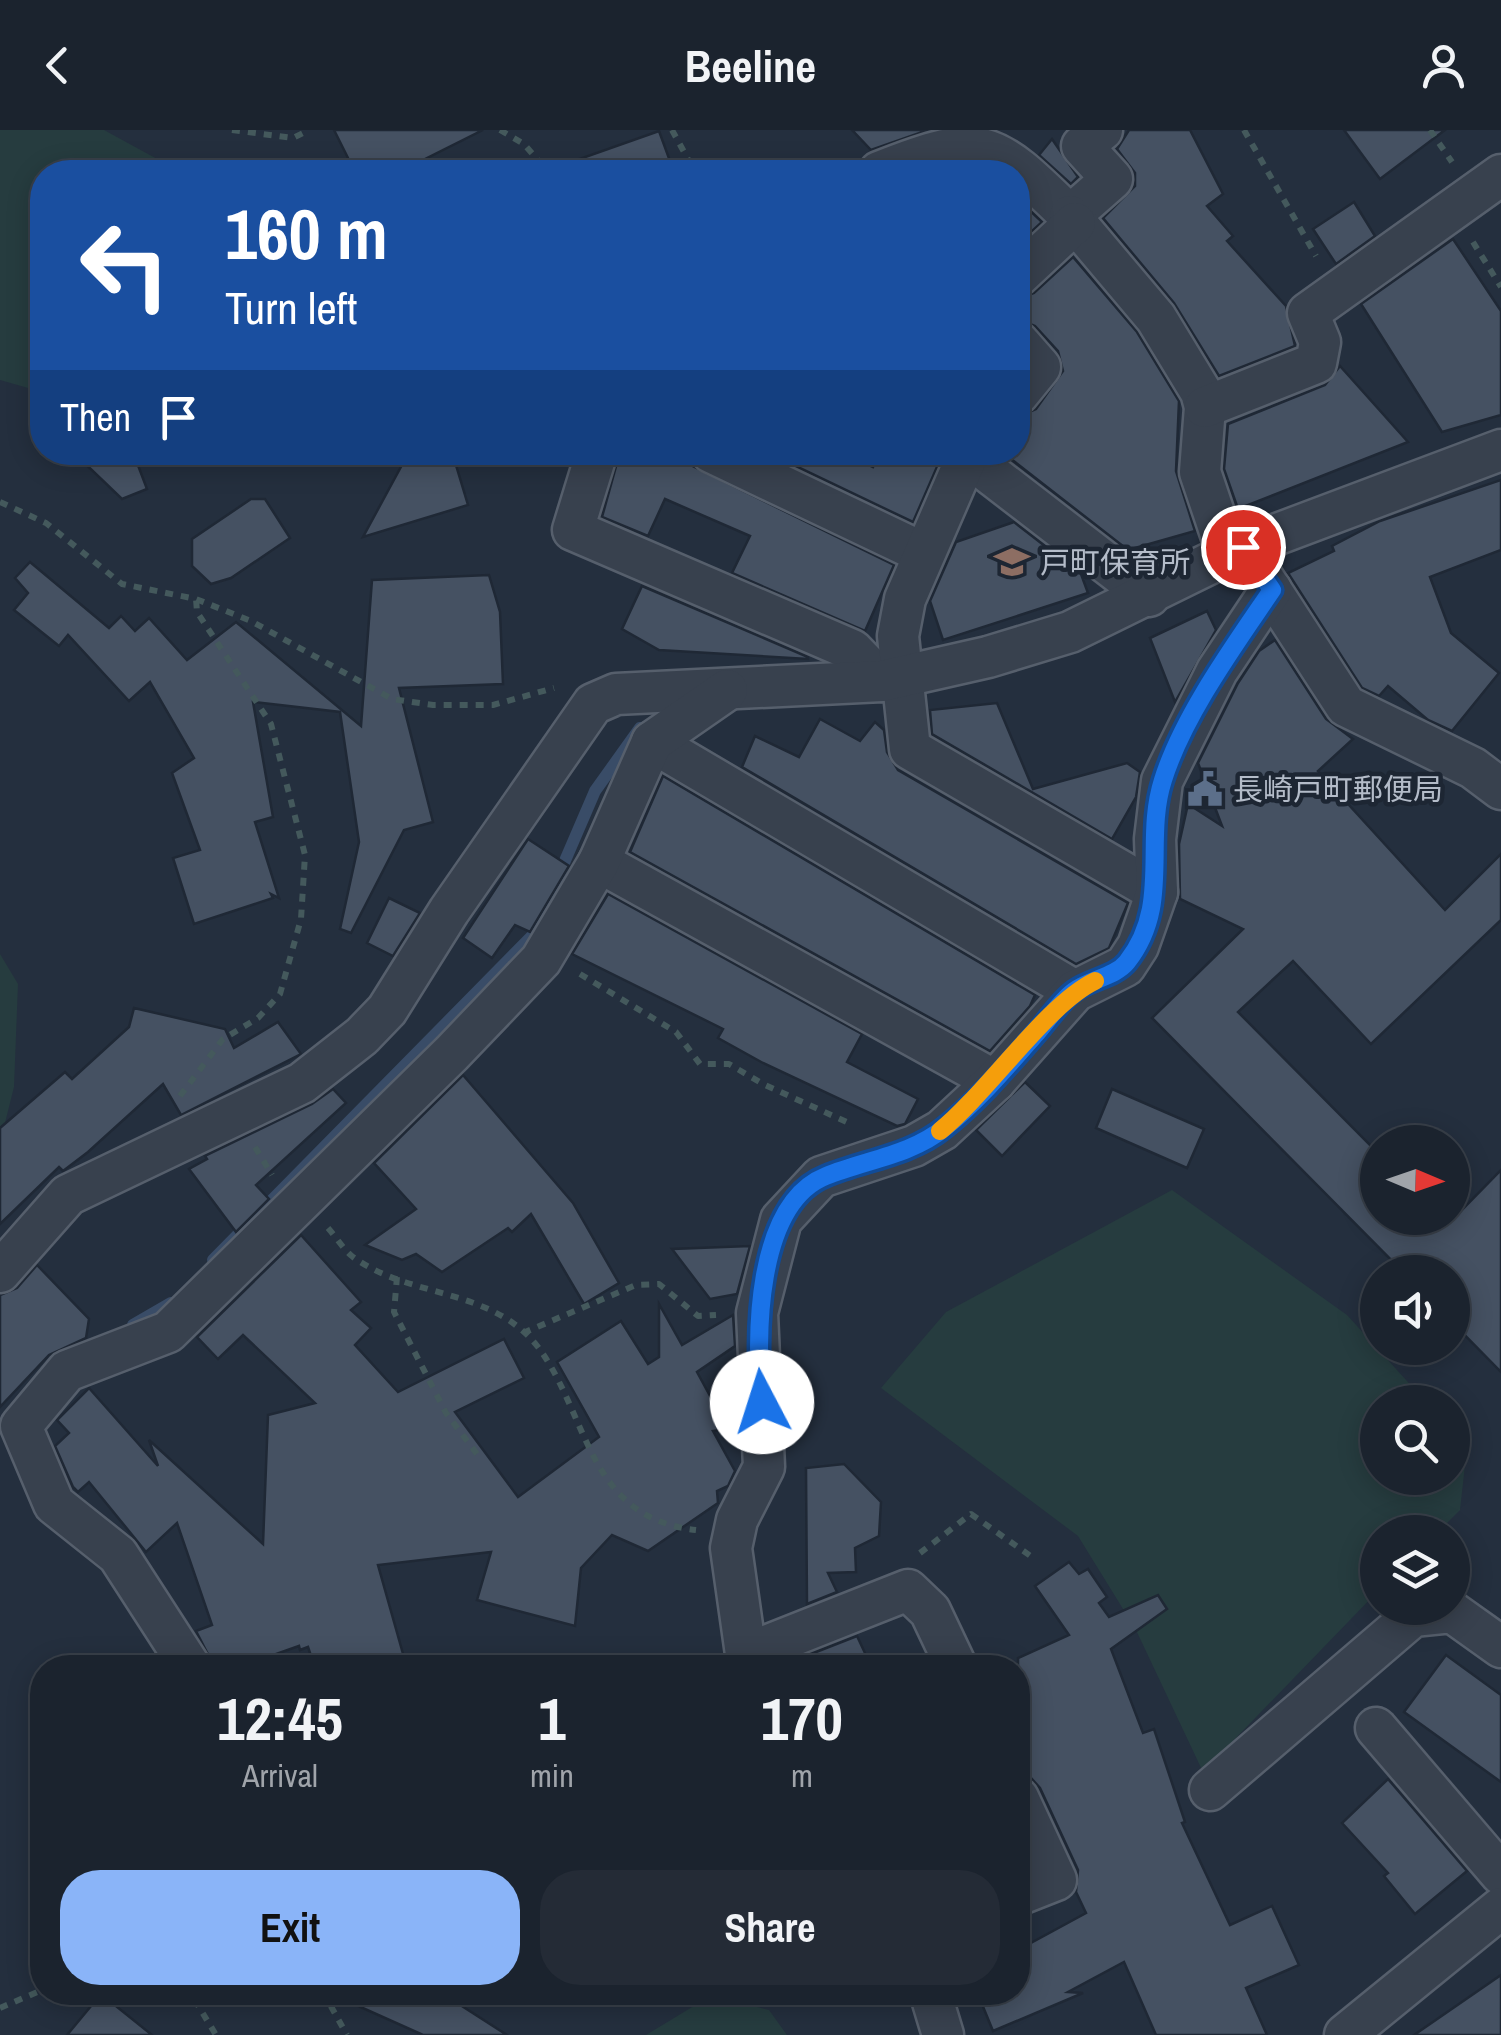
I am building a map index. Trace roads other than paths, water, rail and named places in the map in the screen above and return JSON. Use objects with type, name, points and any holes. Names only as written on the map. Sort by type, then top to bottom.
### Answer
[{"type":"street","points":[[1030,264],[1112,179],[1082,146],[1102,130]]},
{"type":"street","points":[[910,160],[961,146],[987,150],[1011,160]]},
{"type":"street","points":[[1205,408],[1316,363],[1320,342],[1308,313],[1501,175]]},
{"type":"street","points":[[1030,178],[1072,220],[1156,318],[1185,360],[1205,408],[1200,472],[1236,551],[1272,590],[1346,706],[1473,768],[1501,789]]},
{"type":"street","points":[[1030,356],[1040,367],[1030,379]]},
{"type":"street","points":[[0,1272],[68,1195],[302,1083],[386,1010],[448,911],[593,704],[608,697],[893,680],[1070,632],[1236,551],[1501,450]]},
{"type":"street","points":[[594,465],[573,530],[852,650],[893,680]]},
{"type":"street","points":[[739,465],[923,554]]},
{"type":"street","points":[[961,465],[906,599],[898,636],[893,680],[910,749],[1157,892]]},
{"type":"street","points":[[980,465],[1149,596]]},
{"type":"street","points":[[950,1655],[930,1611],[908,1590],[746,1654],[730,1548],[732,1534],[764,1467],[757,1312],[781,1220],[821,1177],[914,1146],[942,1130],[995,1081],[1074,991],[1124,966],[1138,946],[1157,892],[1155,839],[1162,780],[1216,670],[1272,590]]},
{"type":"street","points":[[183,1655],[118,1555],[54,1504],[22,1426],[67,1371],[168,1332],[452,1053],[545,953],[599,862],[652,742],[726,690]]},
{"type":"street","points":[[652,742],[1074,991]]},
{"type":"street","points":[[599,862],[995,1081]]},
{"type":"street","points":[[1210,1790],[1413,1616],[1452,1612],[1501,1647]]},
{"type":"street","points":[[1376,1728],[1501,1874]]},
{"type":"street","points":[[1030,1824],[1056,1880],[1030,1891]]},
{"type":"street","points":[[1345,2035],[1501,1908]]},
{"type":"street","points":[[934,2005],[943,2035]]},
{"type":"waterway","points":[[213,1260],[533,935],[595,791],[640,728]]},
{"type":"waterway","points":[[133,1325],[171,1303]]},
{"type":"place","name":"戸町保育所","points":[[1012,562]]},
{"type":"place","name":"長崎戸町郵便局","points":[[1205,789]]}]
